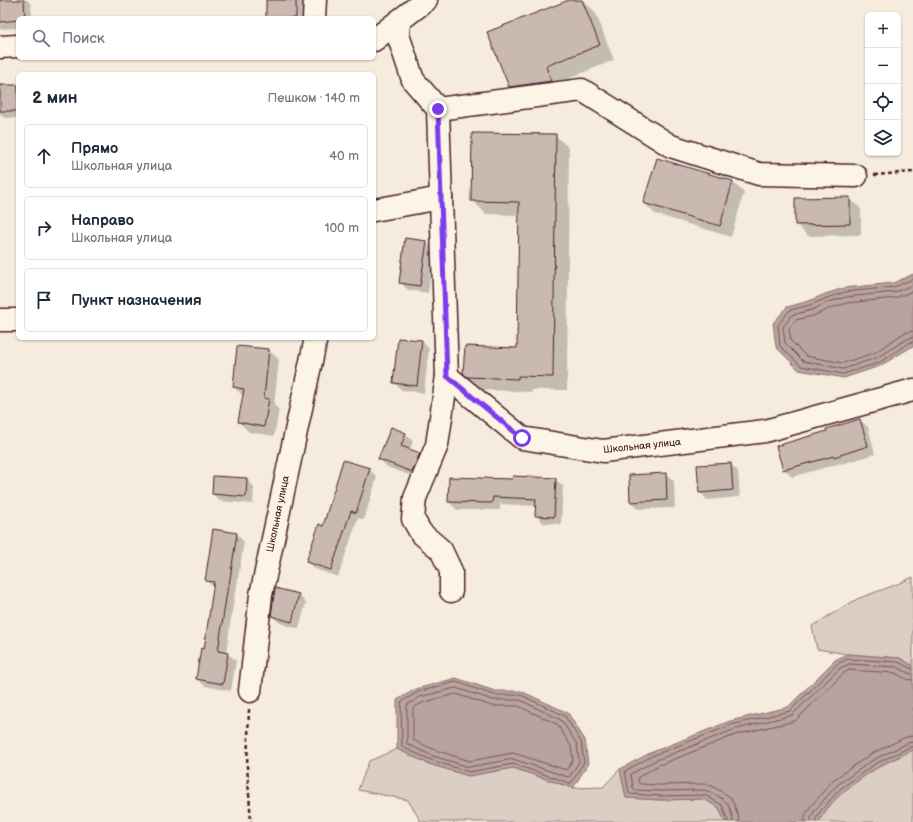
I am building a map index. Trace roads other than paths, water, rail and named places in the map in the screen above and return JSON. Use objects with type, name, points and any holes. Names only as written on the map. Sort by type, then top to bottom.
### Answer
[{"type":"street","points":[[314,16],[315,0]]},
{"type":"street","points":[[376,38],[426,0]]},
{"type":"street","points":[[399,21],[398,35],[413,80],[438,109],[447,376],[437,445],[415,498],[413,519],[421,534],[441,550],[451,571],[451,591]]},
{"type":"street","points":[[0,47],[16,46]]},
{"type":"street","points":[[438,109],[582,90],[671,146],[759,174],[856,176]]},
{"type":"street","points":[[376,210],[441,198]]},
{"type":"street","points":[[0,320],[16,320]]},
{"type":"street","name":"Школьная улица","points":[[250,690],[261,595],[316,340]]},
{"type":"street","name":"Школьная улица","points":[[447,376],[522,438],[602,451],[765,431],[913,390]]},
{"type":"water","points":[[913,274],[913,346],[880,366],[844,378],[799,370],[776,347],[773,323],[787,307],[809,301],[844,288],[893,283]]},
{"type":"water","points":[[847,654],[900,658],[913,666],[913,750],[881,765],[852,785],[829,806],[819,822],[725,822],[719,808],[704,799],[661,800],[626,798],[620,769],[650,753],[730,721],[788,707],[835,660]]},
{"type":"water","points":[[456,678],[495,691],[521,691],[568,713],[585,740],[588,764],[573,788],[513,768],[469,776],[429,764],[397,749],[397,700],[416,689]]}]
